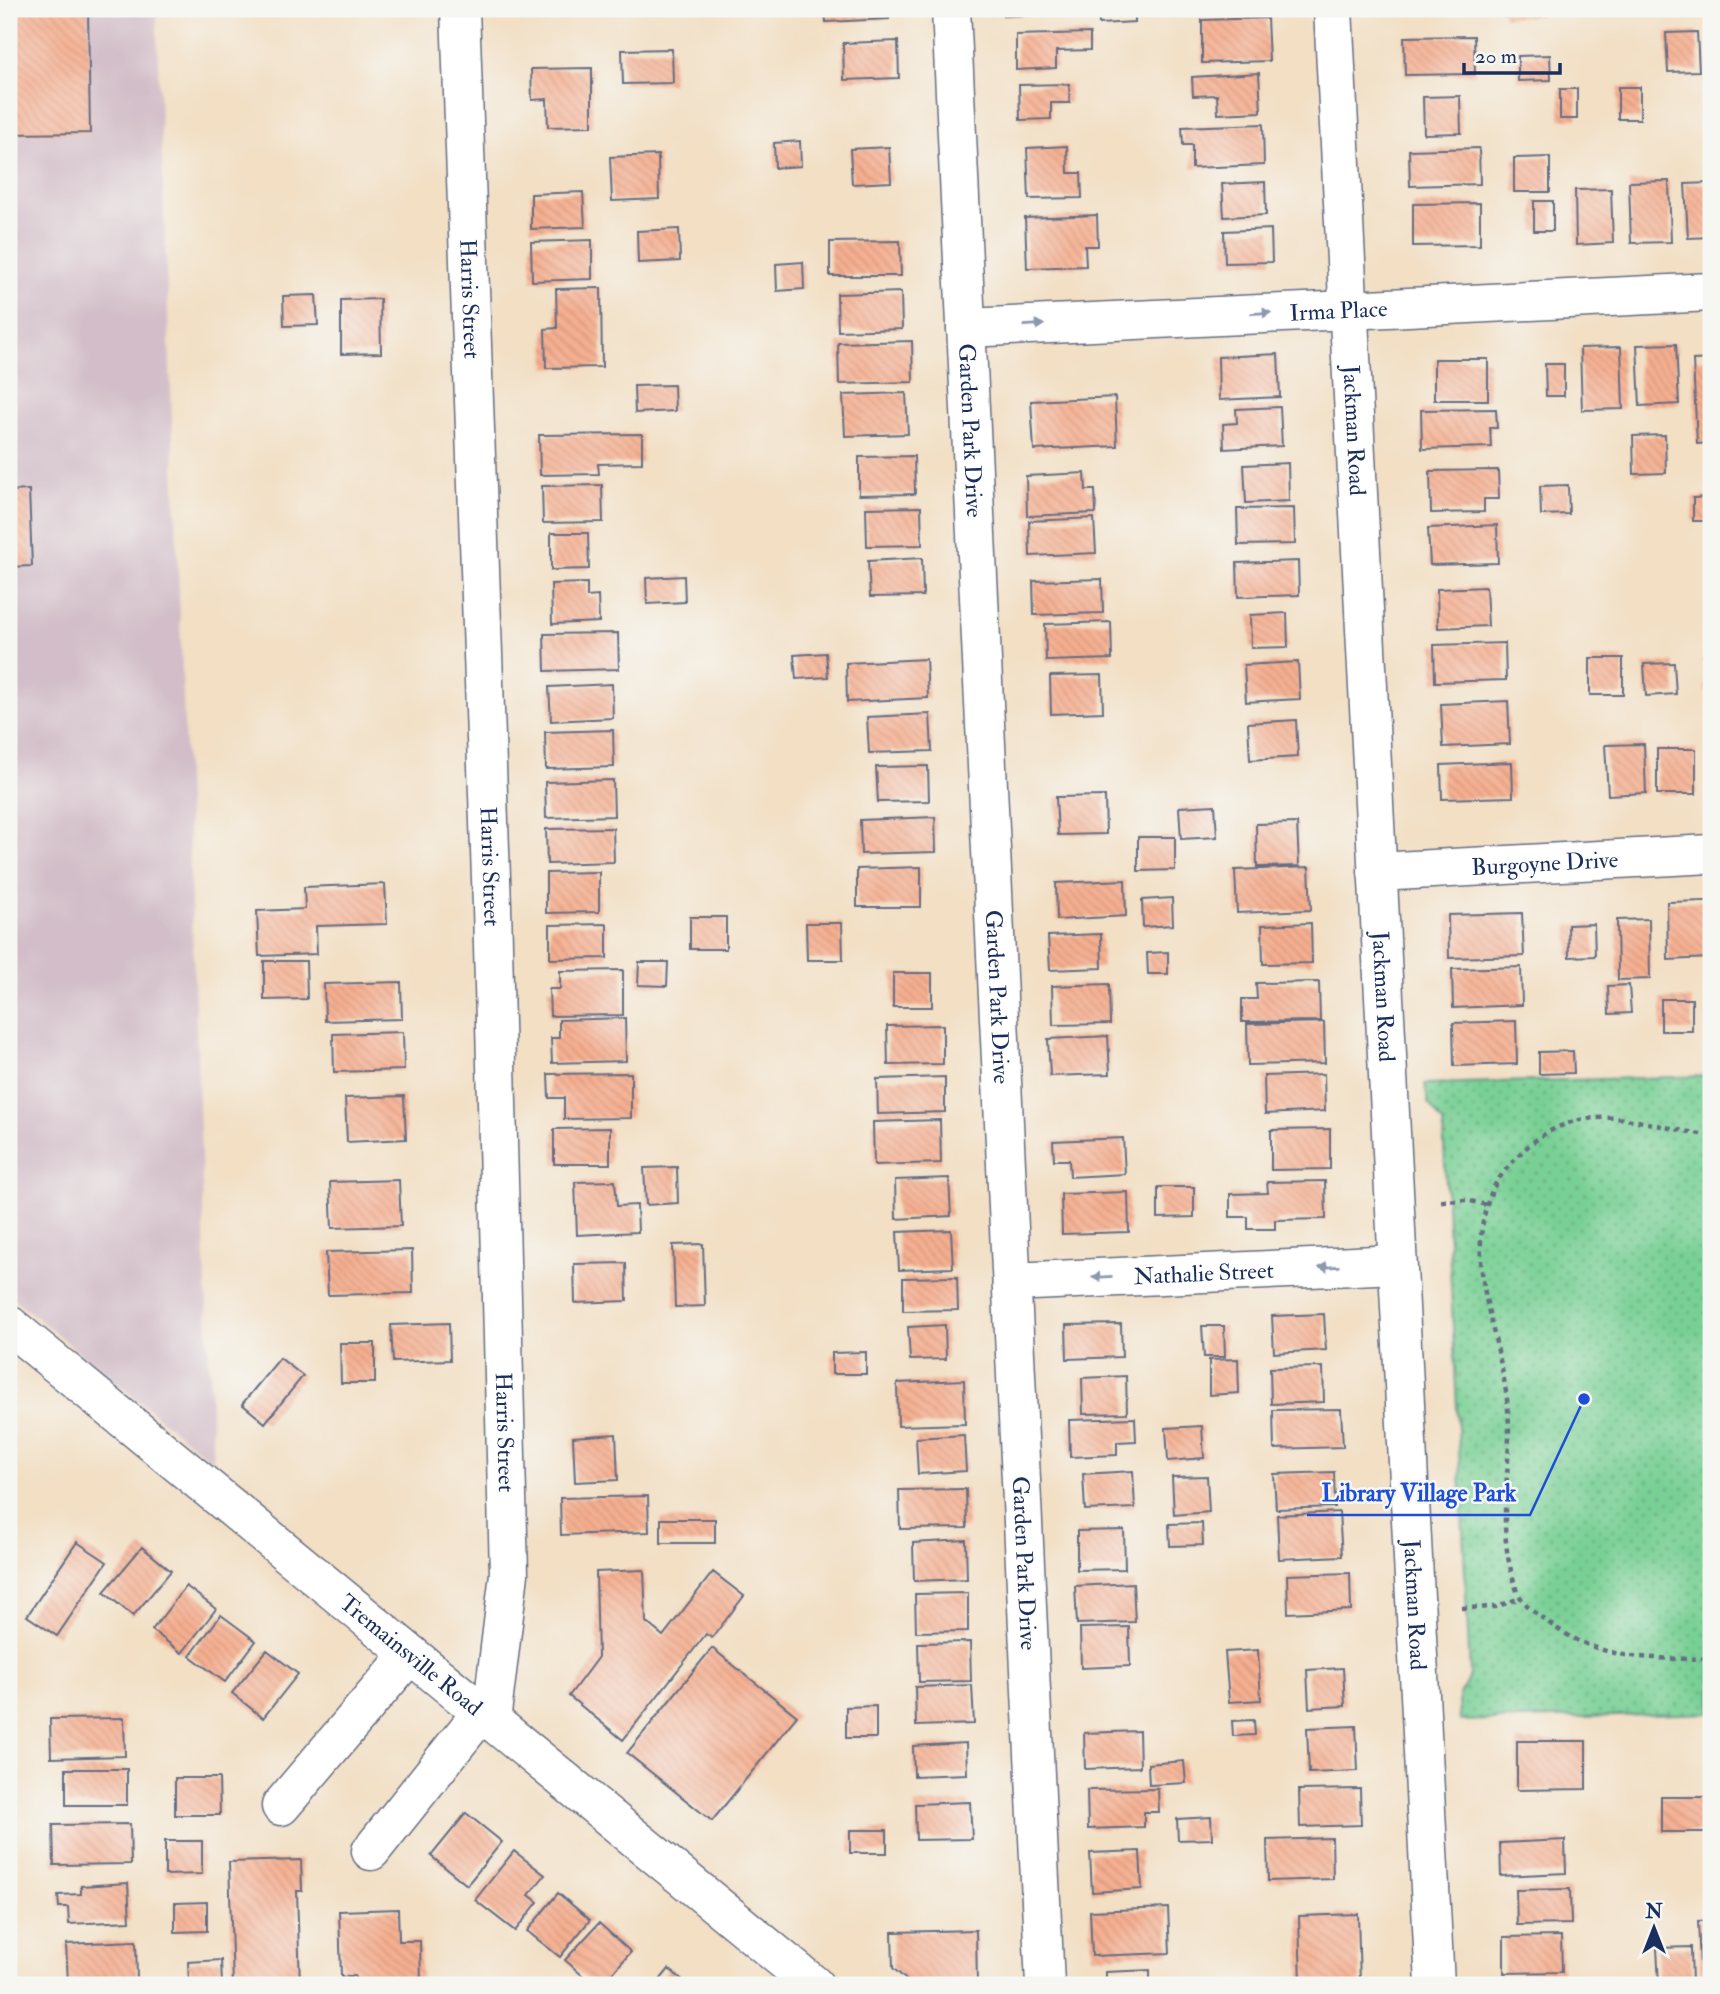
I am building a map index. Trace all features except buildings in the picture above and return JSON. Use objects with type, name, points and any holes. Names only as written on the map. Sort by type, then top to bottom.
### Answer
[{"type":"street","name":"Harris Street","points":[[460,9],[492,906],[509,1574],[486,1717]]},
{"type":"street","name":"Garden Park Drive","points":[[951,9],[1045,1985]]},
{"type":"street","name":"Jackman Road","points":[[1333,9],[1435,1985]]},
{"type":"street","name":"Irma Place","points":[[966,328],[1711,292]]},
{"type":"street","name":"Burgoyne Drive","points":[[1377,872],[1711,854]]},
{"type":"street","name":"Nathalie Street","points":[[1012,1282],[1397,1264]]},
{"type":"street","name":"Tremainsville Road","points":[[9,1325],[814,1985]]},
{"type":"street","points":[[281,1806],[410,1654]]},
{"type":"street","points":[[371,1851],[486,1717]]},
{"type":"path","points":[[1711,1135],[1624,1119],[1598,1117],[1571,1121],[1553,1129],[1525,1149],[1490,1194],[1480,1251],[1489,1314],[1509,1412],[1504,1529],[1508,1560],[1520,1598],[1565,1634],[1598,1650],[1641,1658],[1711,1659]]},
{"type":"path","points":[[1441,1201],[1466,1200],[1487,1205]]},
{"type":"path","points":[[1462,1608],[1496,1607],[1520,1598]]},
{"type":"shaded area","points":[[9,9],[156,9],[213,1462],[9,1295]]},
{"type":"green space","points":[[1711,1076],[1711,1713],[1460,1721],[1459,1696],[1470,1675],[1443,1123],[1428,1103],[1425,1084]]},
{"type":"place","name":"Library Village Park","points":[[1584,1399]]}]
